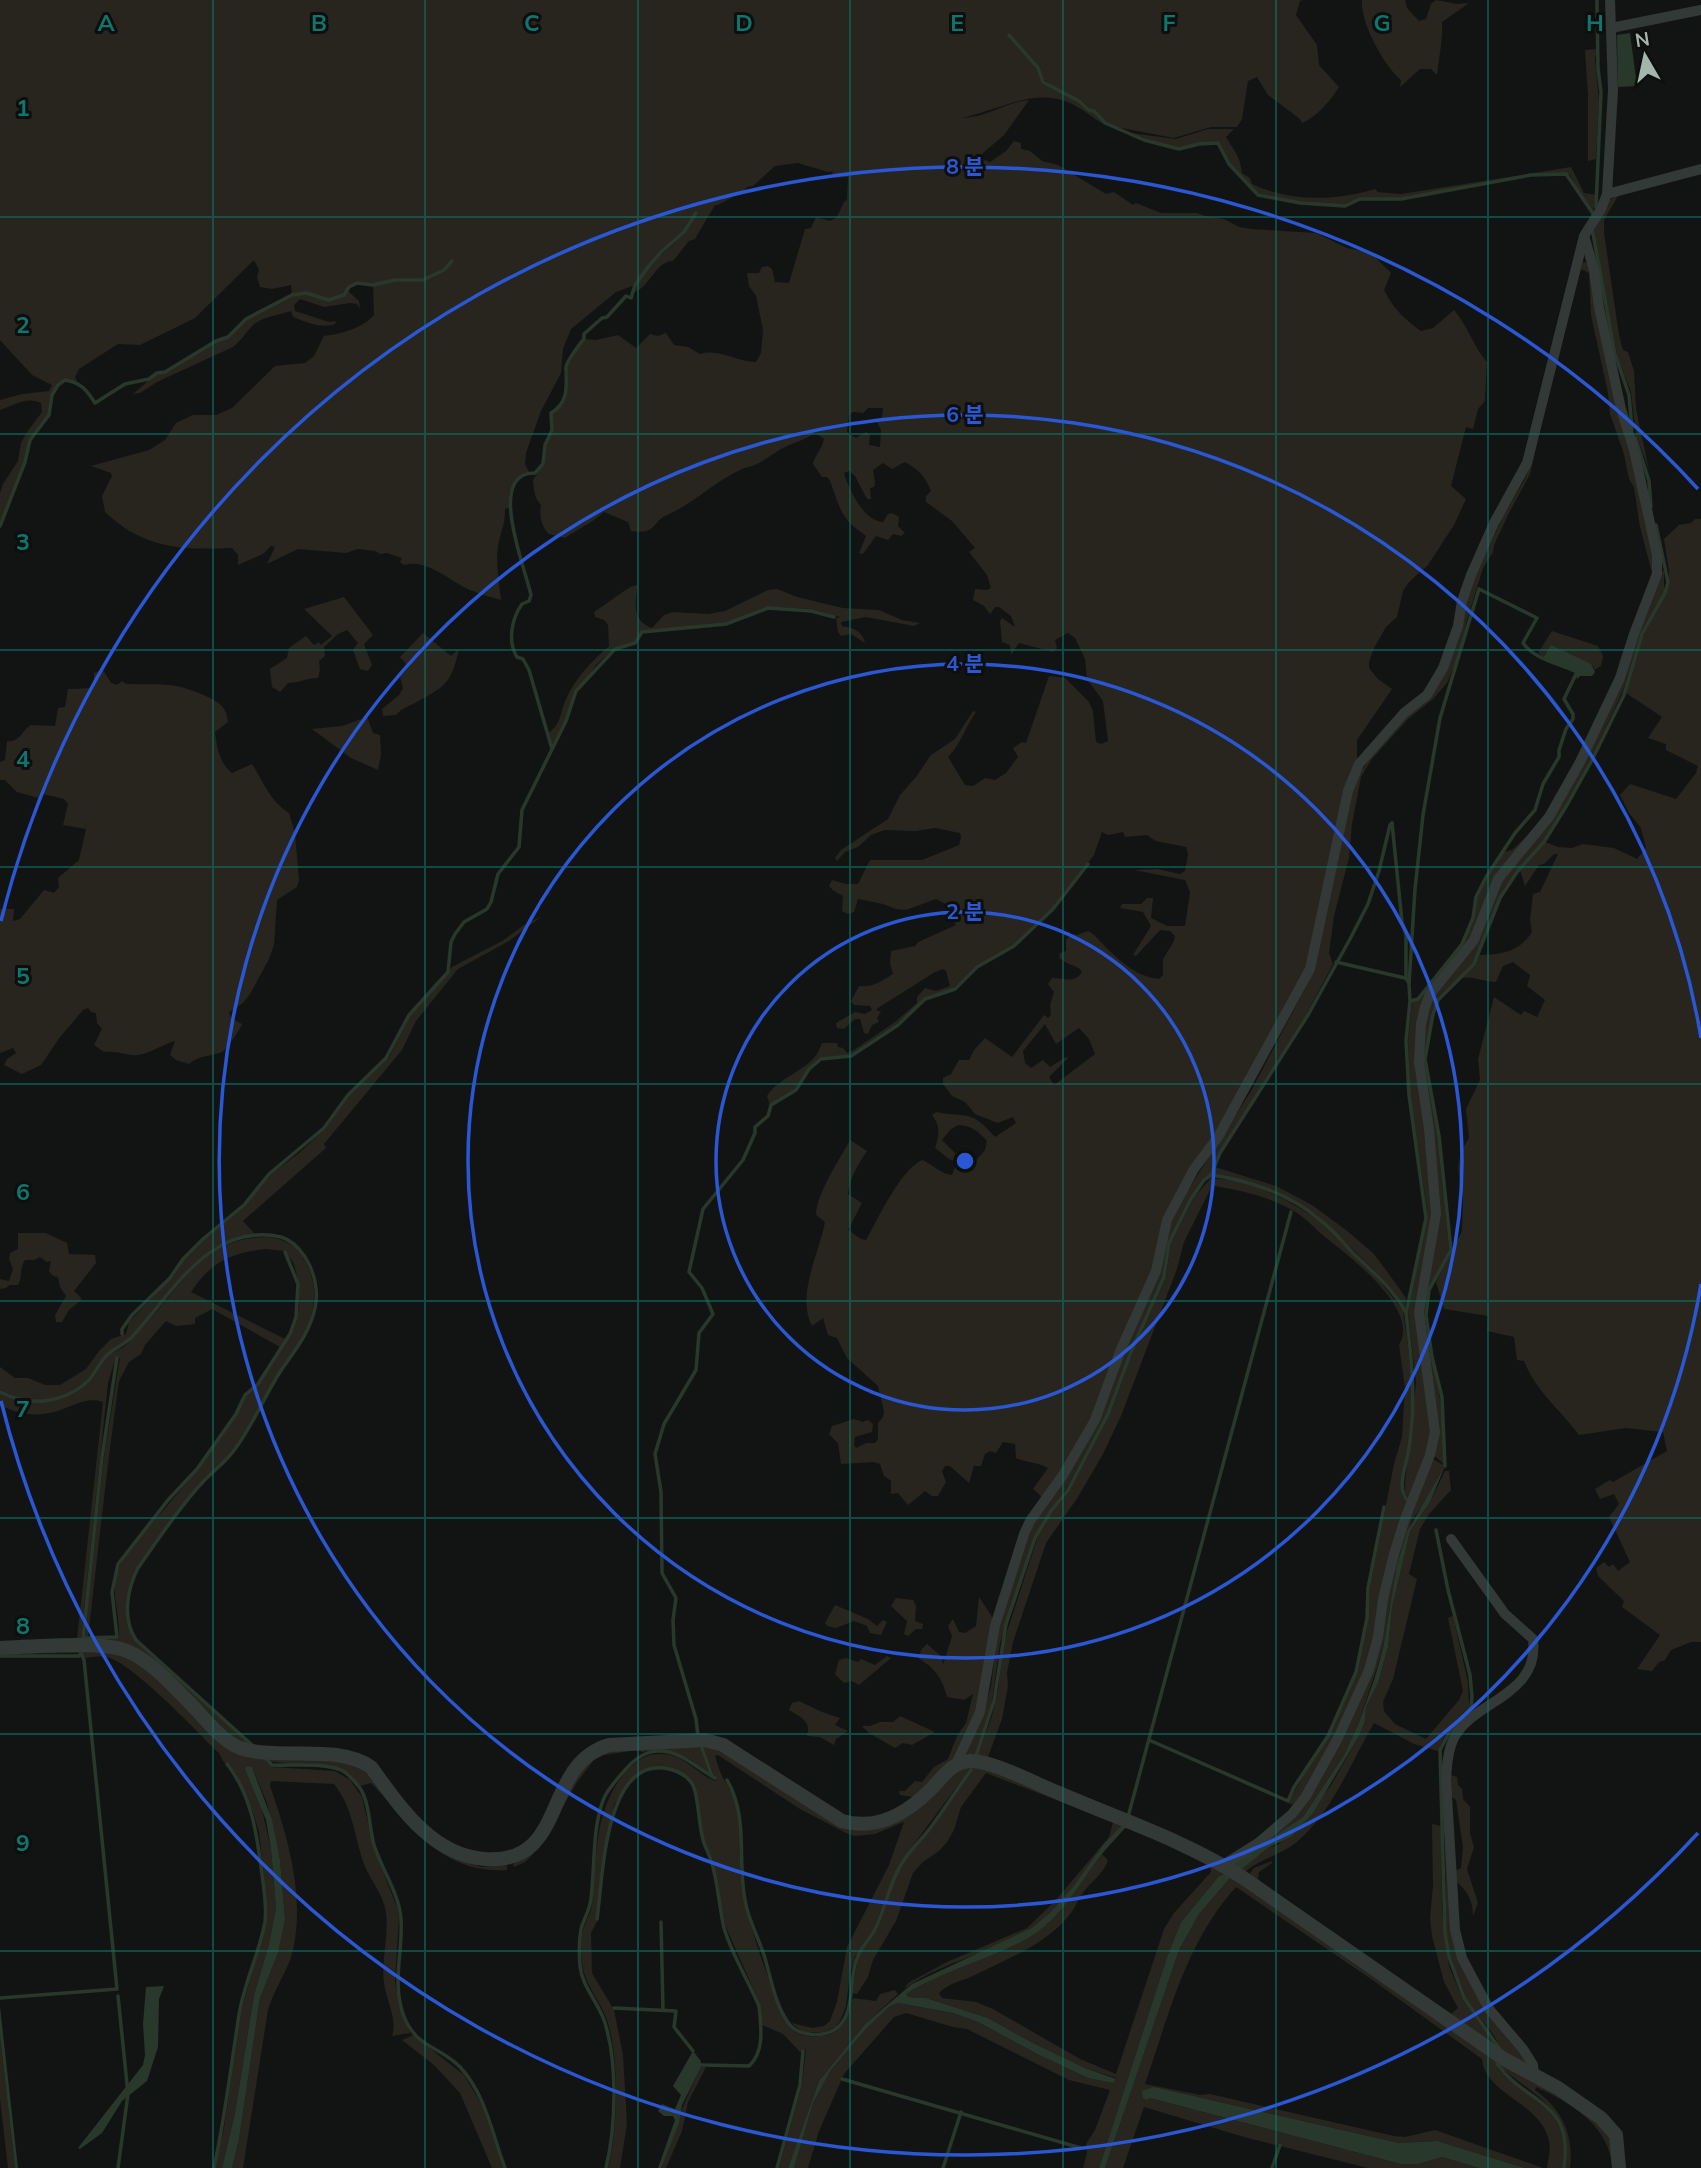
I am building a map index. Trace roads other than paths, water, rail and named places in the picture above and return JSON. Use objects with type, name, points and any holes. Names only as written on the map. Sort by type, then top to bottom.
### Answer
[{"type":"street","points":[[956,1765],[980,1712],[995,1626],[1024,1534],[1030,1521],[1074,1458],[1095,1420],[1121,1349],[1156,1271],[1167,1220],[1194,1169],[1224,1128],[1310,969],[1348,790],[1354,775],[1359,764],[1381,737],[1404,713],[1427,695],[1443,668],[1458,626],[1462,601],[1471,575],[1494,523],[1527,463],[1584,236],[1607,194],[1612,90],[1610,0]]},
{"type":"street","points":[[1611,28],[1701,10]]},
{"type":"street","points":[[1607,194],[1701,169]]},
{"type":"street","points":[[1223,1865],[1258,1843],[1292,1814],[1306,1796],[1338,1738],[1369,1670],[1394,1554],[1430,1455],[1435,1432],[1419,1312],[1436,1214],[1429,1129],[1419,1062],[1419,1042],[1425,1007],[1430,994],[1474,940],[1497,879],[1549,817],[1580,762],[1620,678],[1657,574],[1657,555],[1634,450],[1621,409],[1598,307],[1594,270],[1584,236]]},
{"type":"street","points":[[1451,1539],[1505,1614],[1533,1639],[1532,1660],[1511,1692],[1464,1724],[1456,1736],[1447,1761],[1446,1779],[1455,1930],[1462,1958],[1489,2009],[1533,2065],[1534,2075]]},
{"type":"street","points":[[0,1647],[111,1646],[128,1651],[175,1688],[237,1747],[259,1752],[323,1755],[363,1762],[371,1767],[405,1813],[436,1841],[457,1854],[478,1859],[501,1861],[519,1856],[530,1848],[581,1760],[595,1749],[609,1745],[705,1740],[723,1745],[842,1821],[858,1825],[881,1822],[901,1813],[918,1802],[956,1765],[970,1760],[990,1764],[1131,1821],[1223,1865],[1504,2059],[1558,2088],[1601,2118],[1616,2135],[1619,2168]]},
{"type":"waterway","points":[[1596,207],[1601,92],[1597,0]]},
{"type":"waterway","points":[[1009,35],[1038,68],[1043,82],[1079,101],[1105,123],[1144,140],[1179,149],[1218,143],[1229,164],[1258,195],[1300,203],[1345,206],[1360,199],[1401,199],[1531,175],[1566,174],[1594,215]]},
{"type":"waterway","points":[[552,749],[529,670],[523,659],[517,657],[512,644],[516,616],[531,595],[512,524],[510,505],[513,488],[520,477],[535,473],[543,464],[545,445],[552,430],[551,413],[564,398],[566,367],[584,339],[584,334],[602,318],[607,317],[626,296],[631,298],[635,285],[648,267],[684,232],[696,213]]},
{"type":"waterway","points":[[1592,228],[1615,354],[1629,395],[1632,429]]},
{"type":"waterway","points":[[0,526],[25,462],[30,440],[49,415],[52,395],[65,380],[83,387],[95,403],[125,384],[149,379],[157,373],[165,372],[216,341],[228,337],[246,319],[292,295],[306,293],[329,300],[344,295],[349,287],[357,283],[373,285],[395,280],[423,280],[444,270],[452,261]]},
{"type":"waterway","points":[[1635,437],[1649,481],[1651,507]]},
{"type":"waterway","points":[[1445,1466],[1442,1397],[1432,1357],[1426,1315],[1429,1290],[1451,1250],[1439,1136],[1425,1059],[1433,1014],[1438,1000],[1474,964],[1500,898],[1517,872],[1544,842],[1567,805],[1624,695],[1642,634],[1665,593],[1668,582],[1656,525]]},
{"type":"waterway","points":[[1406,1313],[1426,1218],[1409,1095],[1406,1041],[1415,889],[1423,815],[1440,718],[1479,589],[1537,618],[1523,643],[1541,657],[1577,672],[1564,699],[1573,719],[1566,729],[1559,757],[1543,784],[1535,810],[1515,833],[1476,897],[1473,918],[1462,944],[1418,999],[1410,1001]]},
{"type":"waterway","points":[[122,1334],[122,1329],[132,1315],[170,1278],[183,1259],[244,1205],[269,1174],[324,1128],[348,1095],[386,1058],[409,1015],[448,972],[451,942],[455,934],[464,922],[487,909],[498,874],[519,847],[522,810],[566,721],[576,691],[615,649],[635,643],[642,632],[726,624],[768,608],[811,611],[834,617]]},
{"type":"waterway","points":[[1392,823],[1402,922],[1406,935],[1406,978],[1409,983]]},
{"type":"waterway","points":[[1211,1175],[1220,1153],[1308,1015],[1368,904],[1392,823]]},
{"type":"waterway","points":[[698,1736],[696,1719],[674,1645],[676,1598],[662,1573],[661,1492],[655,1454],[664,1424],[696,1370],[699,1333],[713,1314],[702,1288],[689,1272],[703,1209],[743,1160],[755,1127],[768,1116],[771,1105],[796,1090],[809,1069],[821,1059],[851,1056],[898,1025],[925,999],[955,989],[977,967],[1014,946],[1053,909],[1088,864]]},
{"type":"waterway","points":[[1336,962],[1405,978]]},
{"type":"waterway","points":[[976,1756],[994,1701],[1006,1624],[1035,1538],[1051,1511],[1068,1490],[1108,1414],[1131,1352],[1164,1277],[1169,1243],[1191,1199],[1204,1180],[1211,1175],[1239,1180],[1268,1190],[1307,1210],[1333,1231],[1382,1281],[1406,1313],[1412,1380],[1411,1430],[1402,1482],[1407,1500]]},
{"type":"waterway","points":[[1128,1817],[1291,1212]]},
{"type":"waterway","points":[[0,1392],[23,1400],[46,1401],[68,1395],[78,1389],[88,1381],[107,1355],[132,1337],[195,1265],[213,1250],[233,1240],[256,1235],[281,1237],[291,1242],[303,1254],[316,1288],[315,1308],[305,1334],[235,1449],[185,1502],[138,1568],[131,1585],[128,1604],[129,1623],[136,1640],[252,1745]]},
{"type":"waterway","points":[[117,1358],[102,1457],[83,1638],[117,1637],[112,1592],[118,1564],[168,1500],[197,1469],[236,1414],[245,1395],[258,1384],[290,1334],[296,1317],[298,1284],[285,1252]]},
{"type":"waterway","points":[[1149,1740],[1288,1801],[1294,1787],[1328,1736],[1356,1672],[1367,1618],[1368,1588],[1384,1507]]},
{"type":"waterway","points":[[1436,1530],[1470,1675],[1472,1697],[1471,1707],[1450,1731],[1440,1750],[1445,1933],[1449,1957],[1464,1998],[1499,2048]]},
{"type":"waterway","points":[[0,1656],[79,1656],[81,1653],[84,1660],[117,1989],[0,1998]]},
{"type":"waterway","points":[[702,1748],[712,1776]]},
{"type":"waterway","points":[[606,2168],[612,2133],[612,2055],[604,2020],[581,1973],[579,1952],[581,1929],[591,1899],[600,1809],[606,1794],[618,1779],[633,1762],[649,1752],[675,1754],[715,1778]]},
{"type":"waterway","points":[[266,1759],[272,1765],[316,1765],[341,1770],[360,1788],[368,1808],[374,1845],[400,1909],[398,1990],[403,2014],[414,2034],[452,2060],[469,2078],[482,2102],[505,2168]]},
{"type":"waterway","points":[[214,2168],[241,2003],[266,1916],[252,1816],[242,1789],[227,1764]]},
{"type":"waterway","points":[[597,1919],[605,1850],[619,1799],[631,1780],[647,1769],[669,1769],[681,1773],[694,1788],[724,1928],[759,2006],[761,2022],[758,2054],[749,2066],[702,2065]]},
{"type":"waterway","points":[[727,1780],[738,1809],[746,1907],[777,2001],[794,2029],[817,2034],[834,2030],[846,2015],[855,1965],[875,1929],[899,1868],[971,1770]]},
{"type":"waterway","points":[[661,1922],[663,2010]]},
{"type":"waterway","points":[[118,1996],[128,2094],[118,2168]]},
{"type":"waterway","points":[[614,2008],[676,2011],[674,2027],[693,2051]]},
{"type":"waterway","points":[[777,2168],[800,2085],[803,2051]]},
{"type":"waterway","points":[[1497,2064],[1555,2116],[1562,2129],[1565,2146],[1564,2168]]},
{"type":"waterway","points":[[842,2079],[1081,2148]]},
{"type":"waterway","points":[[943,2168],[961,2112]]},
{"type":"waterway","points":[[1272,2168],[1280,2145]]}]
